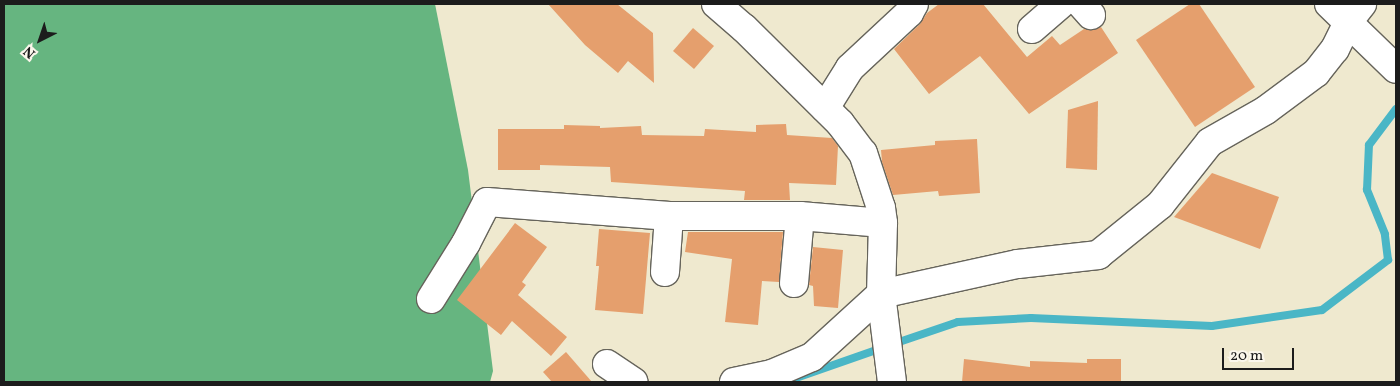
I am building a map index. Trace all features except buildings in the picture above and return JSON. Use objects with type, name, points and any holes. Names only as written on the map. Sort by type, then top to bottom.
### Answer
[{"type":"street","points":[[716,4],[744,28],[840,123],[863,153],[881,208],[883,223],[881,294],[892,382]]},
{"type":"street","points":[[825,108],[850,68],[909,13],[914,4]]},
{"type":"street","points":[[1032,29],[1061,4]]},
{"type":"street","points":[[1346,10],[1396,69]]},
{"type":"street","points":[[734,382],[772,374],[812,357],[881,294],[1018,264],[1098,255],[1160,205],[1210,142],[1266,110],[1316,73],[1335,49],[1346,10]]},
{"type":"street","points":[[430,299],[466,243],[487,202],[668,216],[800,216],[883,223]]},
{"type":"street","points":[[665,272],[668,216]]},
{"type":"street","points":[[794,283],[800,216]]},
{"type":"street","points":[[607,364],[634,382]]},
{"type":"green space","points":[[4,4],[435,4],[468,170],[493,371],[490,382],[4,382]]},
{"type":"waterway","points":[[902,341],[958,322],[1031,318],[1212,326],[1322,310],[1388,260],[1385,234],[1367,190],[1369,145],[1396,109]]},
{"type":"waterway","points":[[796,378],[876,350]]}]
